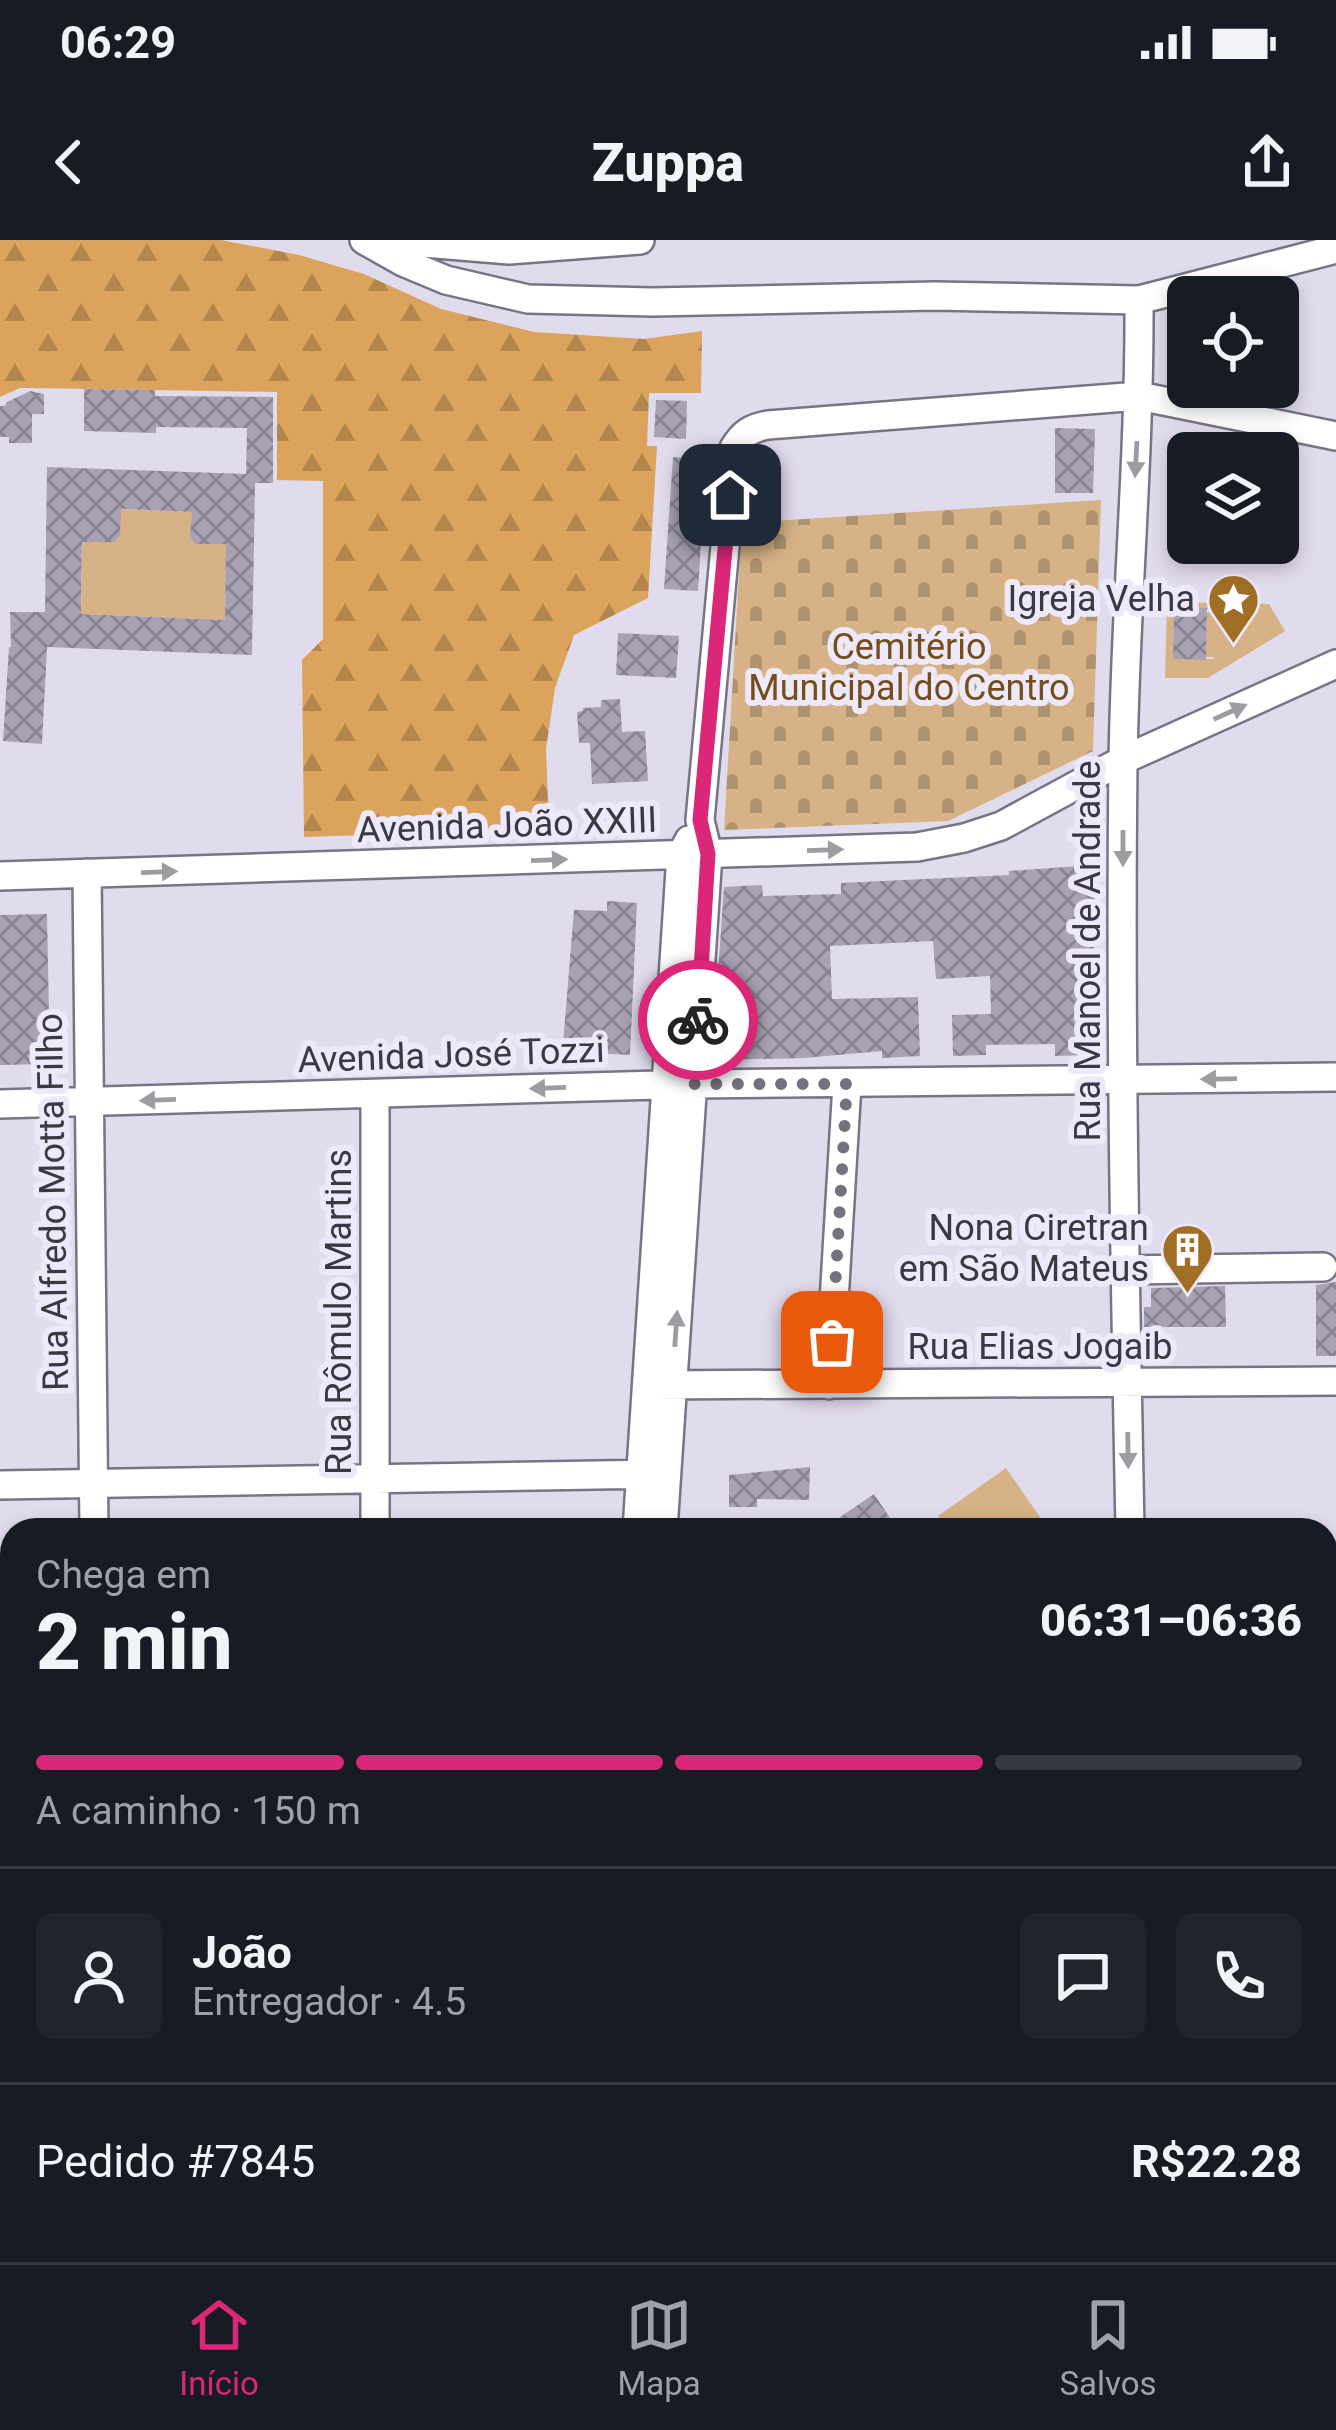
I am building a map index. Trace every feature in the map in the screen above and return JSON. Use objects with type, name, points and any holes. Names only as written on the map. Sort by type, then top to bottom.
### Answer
[{"type":"street","points":[[364,240],[446,280],[528,299],[653,302],[957,296],[1139,300],[1336,249]]},
{"type":"street","points":[[387,240],[508,250],[640,240]]},
{"type":"street","name":"Rua Manoel de Andrade","points":[[1130,1518],[1123,760],[1139,300]]},
{"type":"street","points":[[659,1385],[694,1084],[687,972],[694,855],[734,448],[740,437],[768,424],[1139,395],[1336,436]]},
{"type":"street","name":"Avenida João XXIII","points":[[0,876],[916,848],[1000,826],[1123,760],[1336,664]]},
{"type":"street","name":"Rua Alfredo Motta Filho","points":[[87,873],[94,1518]]},
{"type":"street","points":[[661,1518],[654,1473],[665,1085],[687,972]]},
{"type":"street","name":"Avenida José Tozzi","points":[[0,1104],[694,1084],[1336,1077]]},
{"type":"street","points":[[829,1385],[847,1084]]},
{"type":"street","name":"Rua Rômulo Martins","points":[[375,1094],[375,1518]]},
{"type":"street","points":[[1125,1270],[1323,1267]]},
{"type":"street","name":"Rua Elias Jogaib","points":[[659,1385],[1336,1382]]},
{"type":"street","points":[[0,1485],[654,1473]]},
{"type":"street","points":[[641,1518],[654,1473]]},
{"type":"green space","points":[[0,240],[221,240],[364,274],[441,309],[534,332],[644,339],[702,331],[701,393],[649,393],[647,446],[657,446],[648,598],[574,635],[555,688],[546,749],[549,829],[304,837],[302,660],[323,639],[323,481],[277,480],[277,392],[20,388],[0,397]]},
{"type":"green space","name":"Cemitério Municipal do Centro","points":[[1101,500],[1093,751],[948,821],[724,830],[742,523]]},
{"type":"green space","points":[[83,508],[227,513],[225,620],[81,614]]},
{"type":"green space","name":"Igreja Velha","points":[[1167,602],[1269,604],[1285,631],[1208,678],[1165,678]],"holes":[[[1174,608],[1214,609],[1207,612],[1206,657],[1214,659],[1173,659]]]},
{"type":"green space","points":[[1006,1468],[1041,1518],[939,1518]]},
{"type":"building","points":[[84,389],[155,390],[155,396],[273,397],[273,483],[255,483],[252,655],[47,647],[42,744],[3,741],[10,612],[45,612],[47,467],[246,474],[247,428],[84,431]],"holes":[[[121,509],[192,512],[190,538],[196,544],[226,544],[225,620],[81,614],[82,542],[114,542],[120,536]]]},
{"type":"building","points":[[30,391],[44,394],[44,414],[32,414],[32,443],[9,443],[9,437],[0,437],[0,406]]},
{"type":"building","points":[[656,400],[687,401],[686,439],[654,437]]},
{"type":"building","points":[[1055,428],[1095,429],[1093,493],[1055,493]]},
{"type":"building","points":[[673,457],[706,459],[698,591],[664,589]]},
{"type":"building","points":[[1174,608],[1207,608],[1206,660],[1173,659]]},
{"type":"building","points":[[618,633],[679,636],[676,678],[616,675]]},
{"type":"building","points":[[620,699],[622,732],[645,731],[648,781],[592,784],[590,743],[579,743],[577,712],[601,707],[601,700]]},
{"type":"building","points":[[1080,866],[1092,871],[1095,879],[1092,1049],[1085,1055],[1055,1056],[1055,1044],[986,1045],[986,1055],[953,1056],[952,1015],[991,1014],[990,976],[936,979],[933,941],[830,946],[832,999],[918,997],[920,1056],[882,1058],[882,1051],[712,1060],[724,887],[762,885],[763,896],[841,894],[841,883],[1009,875],[1009,871]]},
{"type":"building","points":[[607,901],[637,903],[630,1055],[592,1053],[591,1068],[561,1068],[574,910],[607,911]]},
{"type":"building","points":[[47,914],[50,1064],[0,1065],[0,915]]},
{"type":"building","points":[[1336,1282],[1336,1356],[1316,1356],[1316,1285]]},
{"type":"building","name":"Nona Ciretran em São Mateus","points":[[1225,1286],[1226,1327],[1144,1327],[1151,1288]]},
{"type":"building","points":[[810,1467],[809,1500],[757,1499],[757,1507],[729,1507],[729,1475]]},
{"type":"building","points":[[874,1494],[890,1518],[839,1518]]},
{"type":"way so far","points":[[698,1020],[694,1084],[847,1084],[832,1342]]},
{"type":"place","name":"Igreja Velha","points":[[1234,645]]},
{"type":"place","name":"Nona Ciretran em São Mateus","points":[[1188,1295]]},
{"type":"route","points":[[698,1020],[708,854],[700,820],[730,495]]}]
